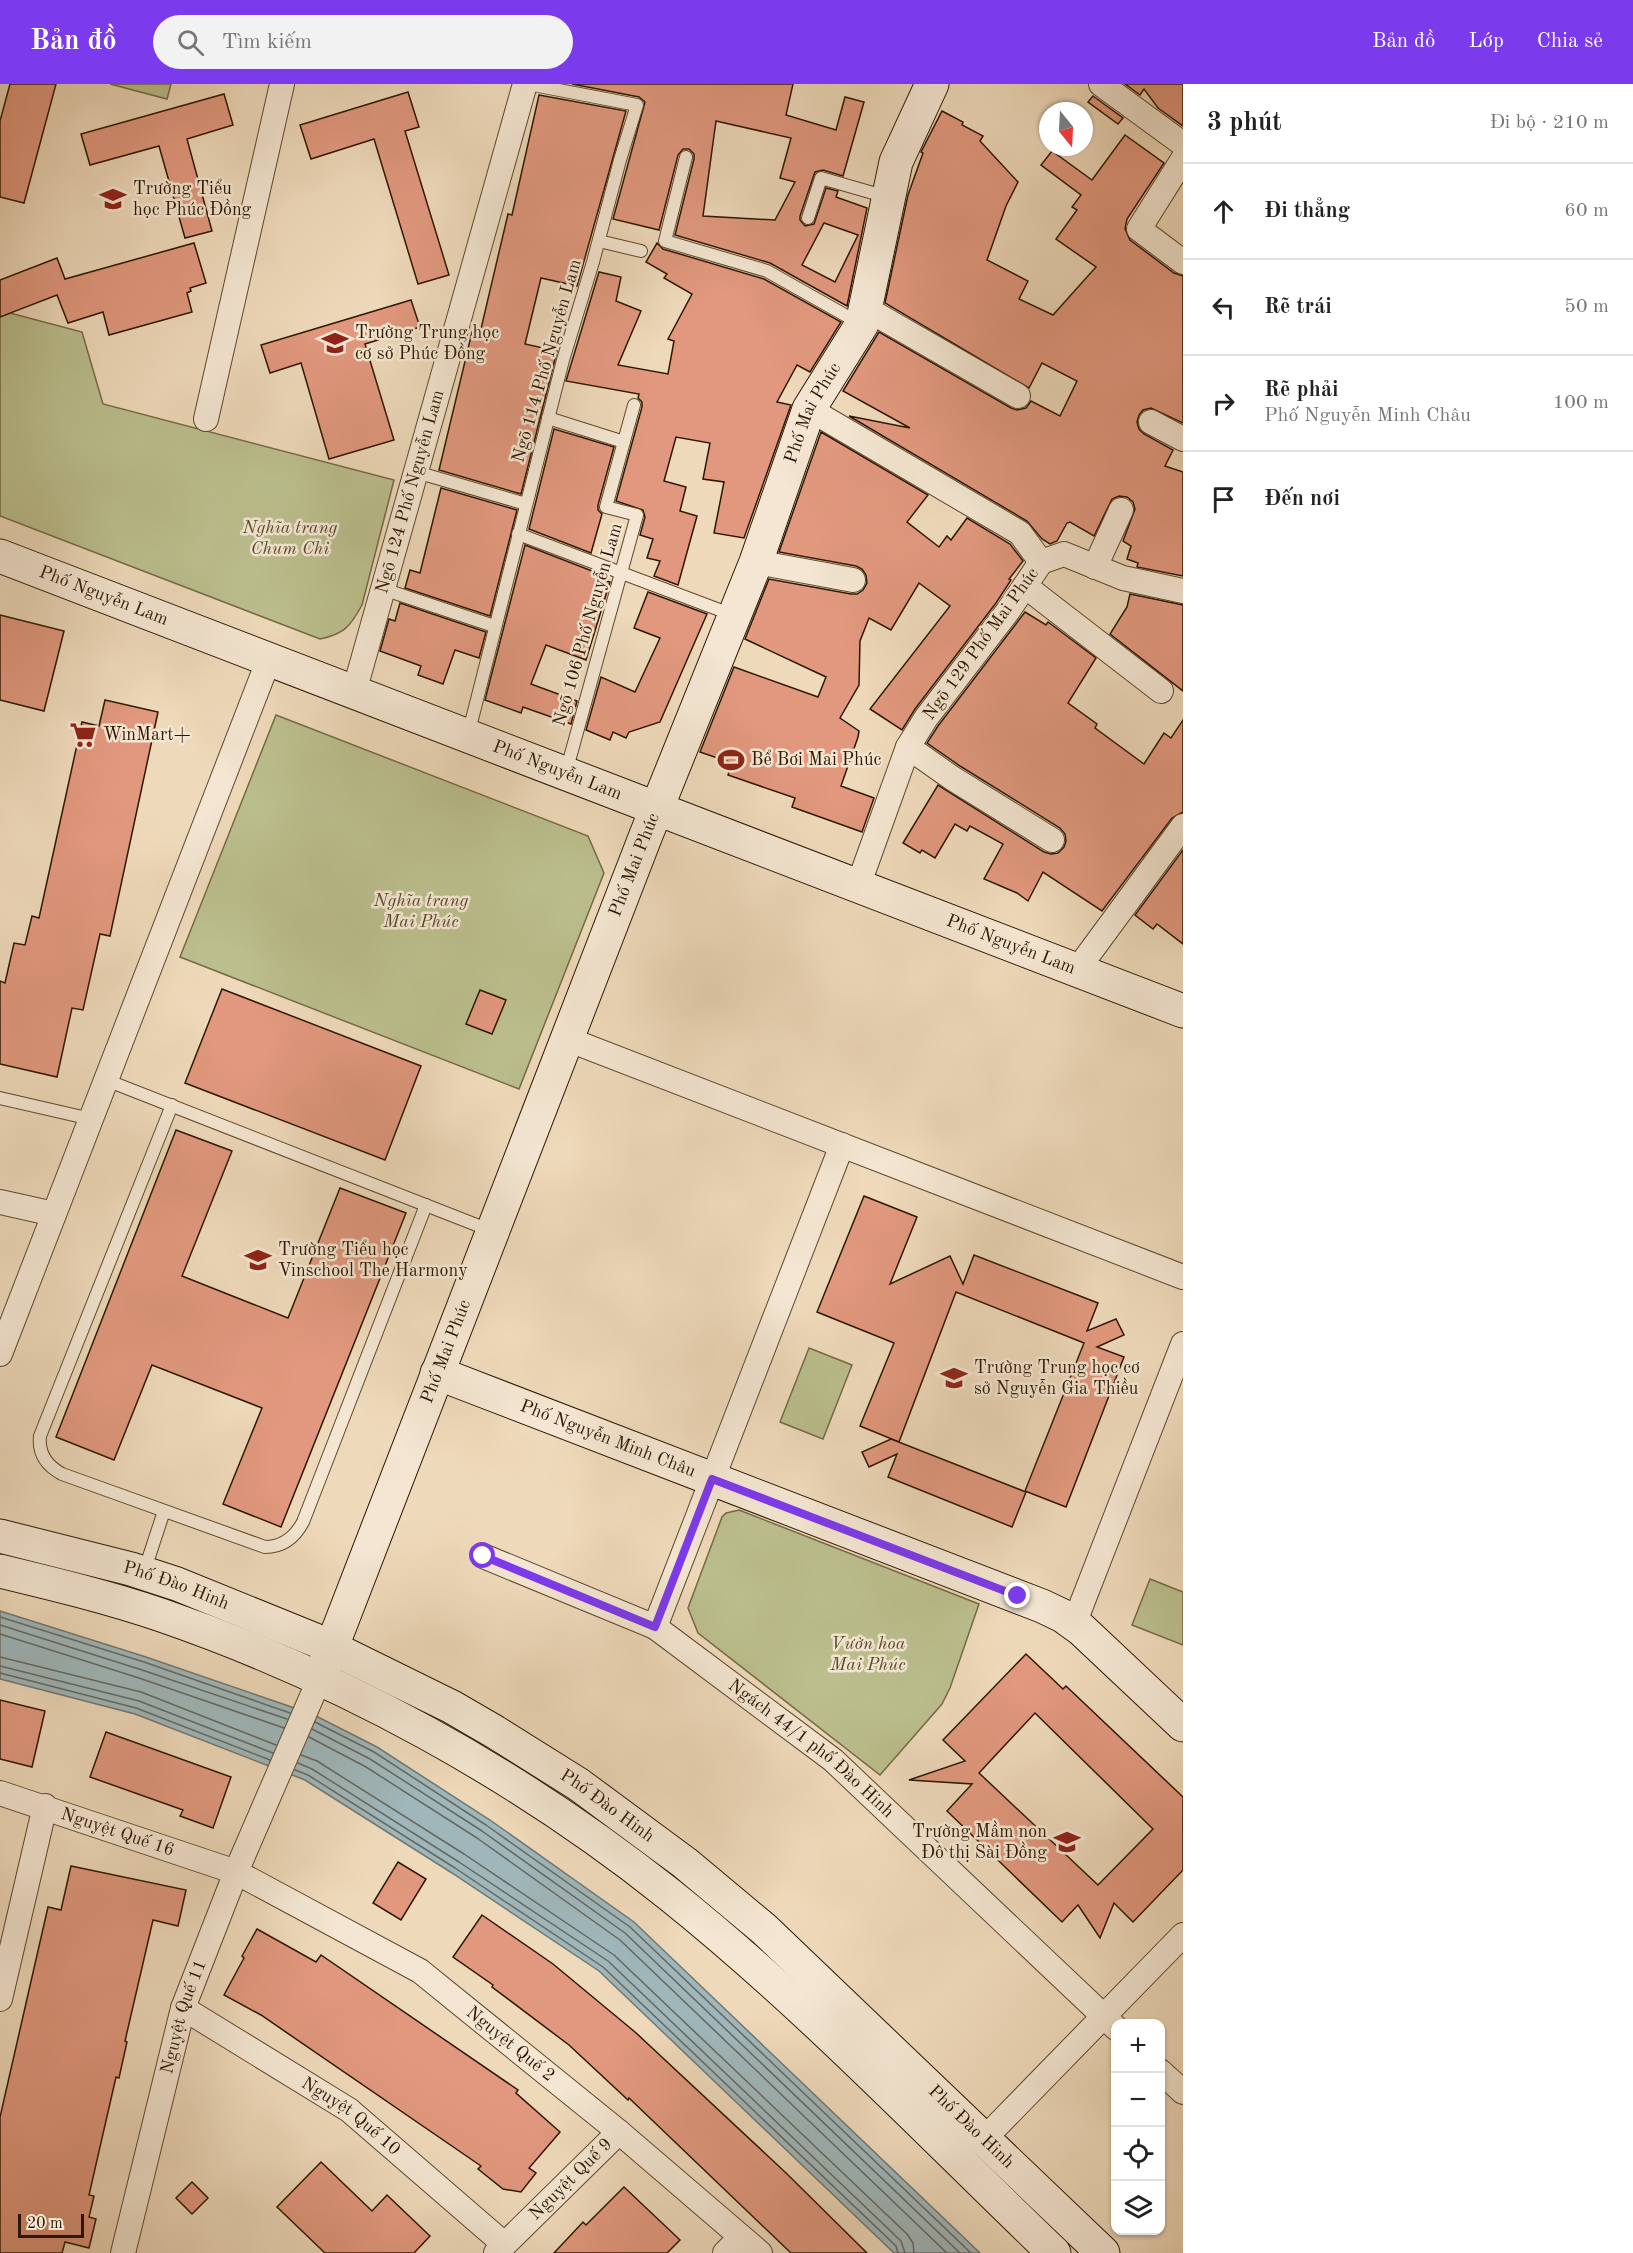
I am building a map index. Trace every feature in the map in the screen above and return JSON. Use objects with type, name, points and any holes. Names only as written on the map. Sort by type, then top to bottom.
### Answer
[{"type":"street","points":[[206,419],[251,252],[282,84]]},
{"type":"street","name":"Ngõ 124 Phố Nguyễn Lam","points":[[354,692],[527,84]]},
{"type":"street","name":"Phố Mai Phúc","points":[[316,1690],[657,808],[756,562],[809,409],[863,316],[896,162],[932,84]]},
{"type":"street","points":[[1101,84],[1183,144]]},
{"type":"street","points":[[1183,159],[1139,229],[1183,262]]},
{"type":"street","points":[[863,316],[1018,396]]},
{"type":"street","name":"Ngõ 129 Phố Mai Phúc","points":[[809,409],[1020,533],[1041,562],[1008,611],[926,718],[908,747],[858,886]]},
{"type":"street","points":[[1151,422],[1183,439]]},
{"type":"street","points":[[1095,567],[1121,510]]},
{"type":"street","points":[[1041,562],[1064,554],[1123,578],[1183,591]]},
{"type":"street","name":"Phố Nguyễn Lam","points":[[0,556],[1183,1011]]},
{"type":"street","points":[[756,562],[853,580]]},
{"type":"street","points":[[1025,586],[1161,691]]},
{"type":"street","points":[[0,1353],[269,659]]},
{"type":"street","points":[[908,747],[952,778],[1052,840]]},
{"type":"street","points":[[1077,970],[1183,826]]},
{"type":"street","points":[[567,1039],[1183,1277]]},
{"type":"street","points":[[655,1627],[842,1145]]},
{"type":"street","points":[[0,1202],[54,1214]]},
{"type":"street","points":[[1074,1624],[1183,1344]]},
{"type":"street","name":"Phố Nguyễn Minh Châu","points":[[438,1373],[1042,1606],[1074,1624],[1096,1642],[1183,1725]]},
{"type":"street","name":"Phố Đào Hinh","points":[[0,1536],[144,1573],[224,1602],[331,1647],[408,1684],[495,1732],[578,1784],[684,1863],[764,1929],[1103,2253]]},
{"type":"street","name":"Ngách 44/1 phố Đào Hinh","points":[[483,1556],[655,1627],[833,1760],[1109,2022]]},
{"type":"street","name":"Phố Đào Hinh","points":[[0,1571],[114,1600],[161,1615],[253,1651],[316,1690],[427,1734],[521,1788],[595,1838],[668,1894],[784,1993],[1054,2253]]},
{"type":"street","name":"Nguyệt Quế 11","points":[[123,2253],[183,2008],[236,1872],[316,1690]]},
{"type":"street","name":"Nguyệt Quế 16","points":[[0,1792],[236,1872]]},
{"type":"street","points":[[0,2000],[45,1806]]},
{"type":"street","name":"Nguyệt Quế 2","points":[[236,1872],[420,1971],[620,2132],[733,2245],[760,2253]]},
{"type":"street","points":[[984,2139],[1109,2022],[1183,1935]]},
{"type":"street","name":"Nguyệt Quế 10","points":[[183,2008],[349,2110],[500,2248]]},
{"type":"street","points":[[1163,2073],[1183,2092]]},
{"type":"street","name":"Nguyệt Quế 9","points":[[500,2248],[620,2132]]},
{"type":"lane","name":"Ngõ 114 Phố Nguyễn Lam","points":[[468,736],[548,418],[637,105],[527,84]]},
{"type":"lane","points":[[686,157],[665,241],[767,271],[863,316]]},
{"type":"lane","points":[[808,218],[821,178],[888,198]]},
{"type":"lane","points":[[599,240],[641,251]]},
{"type":"lane","name":"Ngõ 106 Phố Nguyễn Lam","points":[[566,774],[638,515],[606,507],[634,405]]},
{"type":"lane","points":[[548,418],[624,442]]},
{"type":"lane","points":[[416,472],[526,504]]},
{"type":"lane","points":[[518,534],[734,616]]},
{"type":"lane","points":[[383,589],[494,626]]},
{"type":"lane","points":[[106,1080],[493,1231]]},
{"type":"lane","points":[[0,1098],[91,1119]]},
{"type":"lane","points":[[172,1106],[39,1442],[42,1455],[56,1470],[265,1547],[280,1545],[298,1531],[426,1205]]},
{"type":"lane","points":[[144,1573],[164,1511]]},
{"type":"green space","points":[[110,84],[171,84],[167,99]]},
{"type":"green space","name":"Nghĩa trang Chum Chi","points":[[10,313],[82,332],[103,404],[394,480],[362,605],[350,624],[335,635],[320,639],[0,516],[0,317]]},
{"type":"green space","name":"Nghĩa trang Mai Phúc","points":[[276,715],[588,836],[604,873],[519,1089],[180,957]]},
{"type":"green space","points":[[809,1348],[852,1365],[823,1439],[780,1422]]},
{"type":"green space","name":"Vườn hoa Mai Phúc","points":[[739,1510],[979,1604],[950,1688],[942,1704],[880,1775],[698,1633],[688,1608],[722,1517],[726,1513]]},
{"type":"green space","points":[[1150,1579],[1183,1592],[1183,1645],[1132,1625]]},
{"type":"water","points":[[0,1611],[146,1657],[312,1714],[377,1747],[490,1820],[634,1922],[980,2253],[894,2253],[599,1971],[452,1873],[305,1780],[135,1714],[0,1679]]},
{"type":"building","points":[[10,84],[56,84],[24,203],[0,197],[0,121]]},
{"type":"building","points":[[572,84],[793,84],[786,115],[836,130],[845,97],[864,102],[843,176],[823,170],[815,172],[800,216],[805,226],[814,224],[826,188],[838,191],[836,197],[867,208],[847,306],[770,263],[675,235],[694,159],[694,154],[689,149],[683,149],[678,155],[659,230],[613,219],[645,102],[639,97]],"holes":[[[716,121],[791,138],[780,178],[795,182],[775,220],[703,216]],[[824,223],[858,235],[835,282],[802,265]]]},
{"type":"building","points":[[1125,84],[1183,84],[1183,126],[1158,108],[1144,89],[1140,95]]},
{"type":"building","points":[[408,92],[419,127],[405,131],[449,275],[418,284],[374,139],[311,159],[300,125]]},
{"type":"building","points":[[224,94],[233,125],[187,139],[212,231],[185,238],[159,146],[90,165],[81,134]]},
{"type":"building","points":[[539,95],[626,111],[577,286],[541,278],[525,344],[557,351],[521,494],[439,470],[472,332],[480,333],[508,214],[512,215]]},
{"type":"building","points":[[1093,96],[1123,118],[1118,124],[1093,106],[1093,102],[1088,102]]},
{"type":"building","points":[[942,111],[983,136],[980,141],[1018,182],[1006,206],[987,260],[1028,281],[1019,299],[1053,315],[1096,267],[1056,239],[1077,210],[1072,207],[1081,195],[1041,165],[1048,156],[1059,156],[1092,180],[1125,135],[1164,163],[1127,219],[1125,229],[1130,240],[1174,273],[1183,276],[1183,423],[1151,408],[1143,410],[1137,422],[1144,434],[1173,450],[1165,466],[1183,472],[1183,576],[1137,567],[1138,563],[1127,559],[1131,546],[1123,541],[1135,509],[1133,502],[1127,497],[1119,496],[1112,499],[1094,536],[1070,522],[1067,523],[1057,541],[1050,544],[1042,539],[1027,521],[849,416],[910,428],[843,391],[879,332],[1017,410],[1026,408],[1031,401],[1060,416],[1077,381],[1042,363],[1029,388],[885,303],[908,195],[923,153],[921,152]]},
{"type":"building","points":[[194,243],[206,283],[190,288],[191,291],[187,293],[192,312],[109,335],[103,312],[68,323],[57,295],[0,317],[0,280],[57,258],[65,279]]},
{"type":"building","points":[[657,243],[663,249],[764,279],[841,322],[810,372],[797,365],[777,402],[791,405],[744,538],[714,533],[724,482],[703,479],[710,443],[676,437],[664,481],[686,487],[680,511],[697,516],[678,585],[654,576],[660,561],[647,558],[653,539],[640,535],[645,517],[643,510],[616,501],[642,407],[642,402],[638,398],[639,394],[566,381],[599,272],[621,277],[616,301],[641,311],[618,365],[668,374],[674,341],[668,339],[692,294],[664,278],[667,274],[646,262]]},
{"type":"building","points":[[411,300],[420,327],[365,344],[394,440],[329,459],[301,363],[270,373],[261,345]]},
{"type":"building","points":[[554,429],[614,447],[598,505],[598,510],[602,514],[591,553],[529,529]]},
{"type":"building","points":[[821,432],[928,495],[907,522],[939,547],[947,536],[951,540],[967,518],[1010,544],[1023,561],[1009,579],[1011,580],[996,603],[915,709],[902,730],[870,709],[950,606],[919,583],[891,630],[869,618],[860,641],[859,685],[840,718],[859,731],[841,786],[874,798],[862,832],[792,807],[795,798],[728,775],[732,763],[700,752],[734,667],[818,697],[826,677],[745,639],[769,579],[851,594],[857,594],[863,590],[867,583],[866,575],[856,566],[779,552]]},
{"type":"building","points":[[441,488],[517,510],[490,616],[405,588],[410,570],[420,573]]},
{"type":"building","points":[[525,545],[605,576],[604,580],[610,582],[586,660],[546,645],[531,684],[577,701],[571,724],[523,707],[521,713],[485,700]]},
{"type":"building","points":[[648,592],[707,614],[660,722],[629,732],[626,738],[613,732],[610,740],[586,730],[601,677],[635,692],[660,638],[634,628]]},
{"type":"building","points":[[1130,594],[1183,605],[1183,691],[1110,634],[1127,607]]},
{"type":"building","points":[[400,603],[486,632],[479,658],[455,650],[443,684],[418,675],[421,666],[380,651],[389,619],[395,621]]},
{"type":"building","points":[[1025,612],[1046,625],[1048,622],[1096,658],[1068,703],[1097,724],[1095,728],[1144,764],[1164,733],[1171,738],[1183,720],[1183,812],[1172,818],[1102,911],[1043,872],[1028,901],[1017,893],[984,879],[1003,844],[970,826],[967,831],[955,824],[935,858],[922,850],[920,853],[903,843],[938,785],[1044,852],[1058,853],[1064,847],[1065,834],[1060,828],[927,743]]},
{"type":"building","points":[[0,615],[64,631],[44,711],[0,700]]},
{"type":"building","points":[[105,700],[158,712],[110,936],[100,934],[83,1010],[72,1008],[57,1077],[0,1064],[0,981],[5,983],[14,943],[25,945],[32,916],[39,918],[82,722],[99,726]]},
{"type":"building","points":[[1183,850],[1183,944],[1157,924],[1153,929],[1135,915]]},
{"type":"building","points":[[222,989],[421,1066],[385,1160],[185,1083]]},
{"type":"building","points":[[480,990],[506,1000],[492,1034],[466,1024]]},
{"type":"building","points":[[176,1130],[232,1151],[182,1276],[288,1318],[340,1188],[406,1213],[281,1527],[223,1504],[262,1408],[152,1365],[114,1460],[56,1437]]},
{"type":"building","points":[[864,1196],[917,1217],[890,1284],[950,1256],[963,1284],[974,1255],[1098,1303],[1087,1331],[1116,1319],[1124,1335],[1097,1347],[1124,1357],[1066,1507],[1025,1491],[1084,1343],[956,1292],[899,1442],[860,1426],[894,1343],[817,1312]]},
{"type":"building","points":[[891,1439],[1026,1492],[1012,1527],[888,1477],[897,1454],[869,1467],[862,1452]]},
{"type":"building","points":[[1026,1654],[1063,1689],[1066,1686],[1183,1797],[1183,1870],[1133,1922],[1114,1903],[1100,1938],[1078,1905],[1062,1922],[947,1811],[972,1784],[909,1780],[965,1761],[943,1740]],"holes":[[[1035,1713],[1153,1829],[1098,1885],[979,1773]]]},
{"type":"building","points":[[0,1700],[45,1711],[32,1767],[0,1759]]},
{"type":"building","points":[[106,1732],[231,1777],[213,1828],[180,1816],[183,1810],[90,1777]]},
{"type":"building","points":[[398,1862],[426,1879],[401,1920],[373,1903]]},
{"type":"building","points":[[71,1866],[186,1890],[178,1926],[153,1920],[125,2041],[127,2042],[119,2078],[116,2077],[89,2195],[94,2196],[89,2217],[96,2219],[89,2248],[65,2242],[62,2253],[0,2253],[0,2117],[48,1907],[61,1910]]},
{"type":"building","points":[[482,1915],[553,1964],[635,2032],[785,2172],[867,2253],[791,2253],[629,2098],[628,2100],[569,2045],[492,1987],[493,1985],[453,1957]]},
{"type":"building","points":[[257,1929],[316,1962],[321,1955],[518,2090],[516,2093],[560,2132],[529,2168],[536,2173],[521,2192],[503,2189],[478,2169],[481,2166],[261,2015],[224,1995]]},
{"type":"building","points":[[321,2162],[372,2211],[387,2195],[430,2236],[414,2253],[325,2253],[277,2207]]},
{"type":"building","points":[[192,2182],[208,2198],[192,2214],[176,2198]]},
{"type":"building","points":[[624,2187],[680,2240],[667,2253],[554,2253],[583,2222],[586,2225]]},
{"type":"place","name":"Trường Tiểu học Phúc Đồng","points":[[113,199]]},
{"type":"place","name":"Trường Trung học cơ sở Phúc Đồng","points":[[335,343]]},
{"type":"place","name":"WinMart+","points":[[83,735]]},
{"type":"place","name":"Bể Bơi Mai Phúc","points":[[731,760]]},
{"type":"place","name":"Trường Tiểu học Vinschool The Harmony","points":[[258,1260]]},
{"type":"place","name":"Trường Trung học cơ sở Nguyễn Gia Thiều","points":[[954,1378]]},
{"type":"place","name":"Trường Mầm non Đô thị Sài Đồng","points":[[1067,1842]]},
{"type":"route","points":[[483,1556],[655,1627],[712,1479],[1018,1596]]}]
